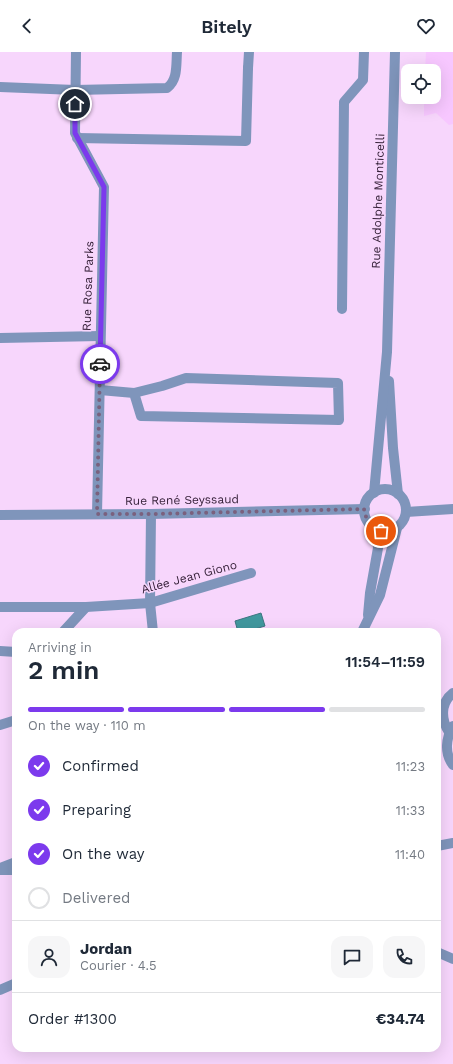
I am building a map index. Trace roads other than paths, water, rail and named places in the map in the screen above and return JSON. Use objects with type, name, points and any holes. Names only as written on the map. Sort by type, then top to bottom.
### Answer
[{"type":"street","name":"Rue Rosa Parks","points":[[76,52],[75,133],[104,187],[97,514]]},
{"type":"street","points":[[0,87],[75,90],[167,88],[172,84],[175,76],[177,52]]},
{"type":"street","points":[[77,138],[246,141],[249,52]]},
{"type":"street","points":[[342,309],[344,102],[363,80],[364,52]]},
{"type":"street","name":"Rue Adolphe Monticelli","points":[[364,509],[366,503],[374,493],[387,352],[395,52]]},
{"type":"street","points":[[0,338],[100,336]]},
{"type":"street","name":"Rue Adolphe Monticelli","points":[[387,352],[393,448],[398,494],[405,505],[406,512]]},
{"type":"street","points":[[100,390],[134,393],[186,378],[338,383],[339,420],[141,416],[134,393]]},
{"type":"street","points":[[374,493],[380,490],[386,490],[393,491],[398,494]]},
{"type":"street","points":[[364,509],[367,521],[376,529],[386,531],[397,528],[402,523],[406,512],[453,509]]},
{"type":"street","name":"Rue René Seyssaud","points":[[0,515],[151,514],[364,509]]},
{"type":"street","points":[[151,514],[150,603],[153,628]]},
{"type":"street","points":[[365,627],[380,595],[397,528]]},
{"type":"street","points":[[365,627],[378,548],[376,529]]},
{"type":"street","name":"Allée Jean Giono","points":[[0,607],[86,607],[150,603],[251,573]]},
{"type":"street","points":[[67,628],[86,607]]},
{"type":"street","points":[[0,651],[12,652]]},
{"type":"street","points":[[453,693],[446,701],[443,717],[444,725],[451,729],[446,744],[449,760],[453,765]]},
{"type":"street","points":[[0,725],[12,721]]},
{"type":"street","points":[[441,845],[453,843]]},
{"type":"street","points":[[0,869],[12,864]]},
{"type":"street","points":[[0,869],[12,870]]},
{"type":"street","points":[[441,954],[453,959]]},
{"type":"street","points":[[0,990],[12,985]]}]
